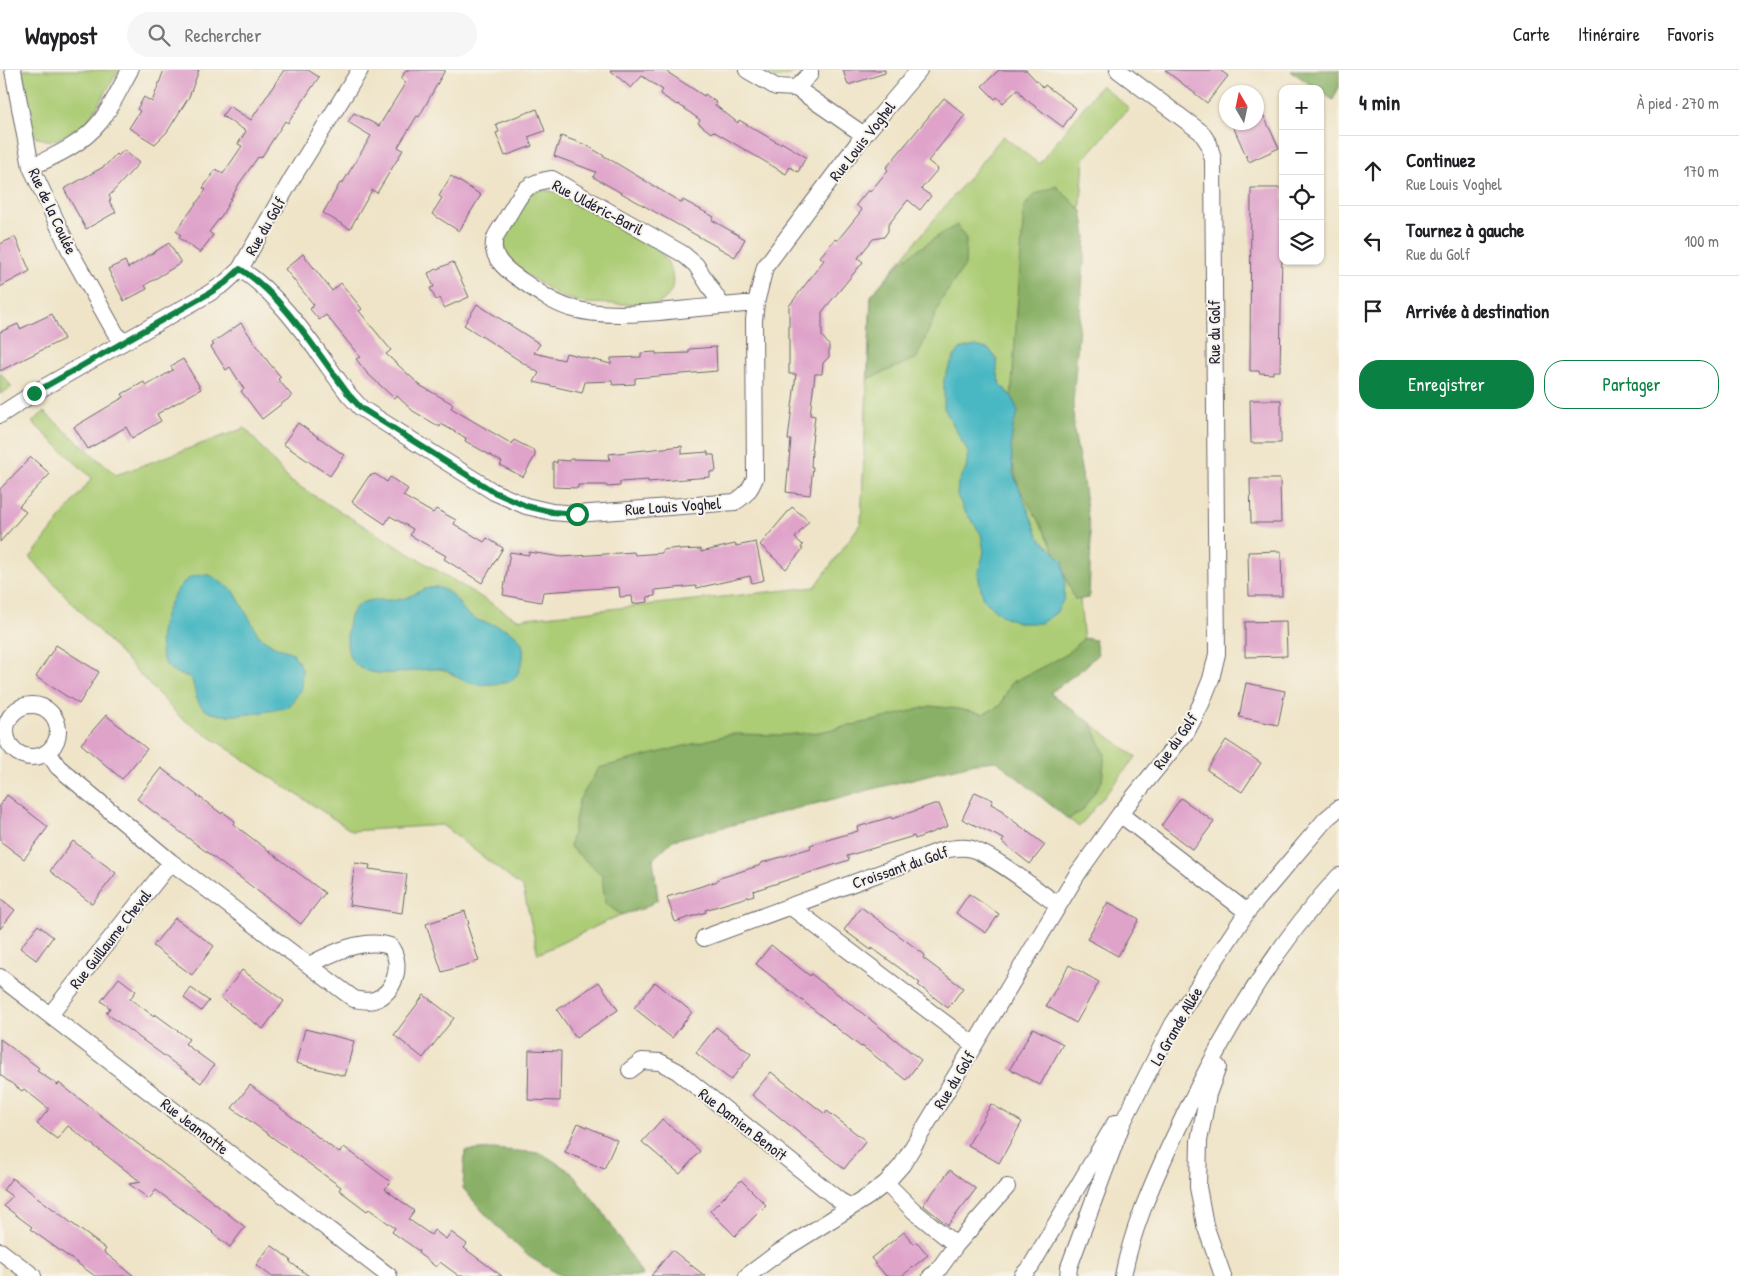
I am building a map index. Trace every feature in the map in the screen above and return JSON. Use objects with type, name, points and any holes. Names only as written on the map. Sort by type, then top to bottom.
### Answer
[{"type":"street","name":"Rue de la Coulée","points":[[13,70],[31,167],[72,255],[121,343]]},
{"type":"street","points":[[31,167],[57,155],[83,138],[99,123],[130,70]]},
{"type":"street","name":"Rue du Golf","points":[[0,415],[34,393],[208,294],[225,283],[240,269],[293,177],[360,70]]},
{"type":"street","points":[[747,70],[776,87],[796,88],[864,135]]},
{"type":"street","points":[[796,88],[810,74],[810,70]]},
{"type":"street","name":"Rue Louis Voghel","points":[[240,269],[254,278],[275,297],[349,395],[361,408],[494,492],[526,506],[552,512],[577,514],[735,502],[750,490],[755,478],[754,320],[765,267],[864,135],[919,70]]},
{"type":"street","name":"Rue du Golf","points":[[747,1276],[778,1253],[886,1183],[902,1165],[1078,872],[1120,814],[1186,731],[1201,704],[1211,679],[1217,654],[1213,160],[1209,144],[1201,132],[1118,70]]},
{"type":"street","name":"Rue Uldéric-Baril","points":[[722,306],[696,265],[683,254],[552,179],[531,184],[524,190],[494,239],[494,251],[499,262],[508,271],[552,301],[570,308],[617,314],[722,306],[756,303]]},
{"type":"street","points":[[48,752],[58,767],[171,862],[354,999],[374,1000],[383,995],[389,989],[396,976],[397,965],[395,954],[390,946],[372,943],[323,958],[309,965]]},
{"type":"street","name":"La Grande Allée","points":[[1068,1276],[1122,1124],[1173,1024],[1248,912],[1326,819],[1339,808]]},
{"type":"street","points":[[1120,814],[1248,912]]},
{"type":"street","name":"Croissant du Golf","points":[[704,938],[940,851],[967,848],[982,852],[1058,905]]},
{"type":"street","name":"Rue Guillaume Cheval","points":[[50,1015],[171,862]]},
{"type":"street","points":[[1123,1276],[1126,1260],[1154,1180],[1196,1089],[1268,966],[1316,902],[1339,876]]},
{"type":"street","points":[[790,906],[974,1046]]},
{"type":"street","name":"Rue Jeannotte","points":[[0,977],[389,1276]]},
{"type":"street","points":[[1224,1276],[1205,1225],[1198,1187],[1199,1141],[1208,1094],[1235,1020]]},
{"type":"street","points":[[1022,1276],[1031,1266],[1173,1024]]},
{"type":"street","name":"Rue Damien Benoît","points":[[630,1070],[642,1061],[660,1062],[677,1071],[850,1207]]},
{"type":"street","points":[[886,1183],[914,1212],[956,1245]]},
{"type":"street","points":[[931,1276],[936,1273],[956,1245],[1007,1187]]},
{"type":"street","points":[[0,1251],[33,1276]]},
{"type":"green space","points":[[22,70],[119,70],[85,126],[71,135],[51,141],[35,137]]},
{"type":"green space","points":[[762,70],[797,70],[790,75],[775,78]]},
{"type":"green space","points":[[1339,70],[1339,87],[1333,100],[1324,94],[1324,85],[1311,85],[1291,71]]},
{"type":"green space","points":[[1101,85],[1129,108],[1084,159],[1065,434],[1086,666],[1050,693],[1136,757],[1079,827],[968,738],[571,847],[639,906],[538,954],[523,888],[442,825],[352,831],[180,717],[30,558],[92,478],[32,422],[44,412],[116,475],[245,428],[290,481],[517,619],[815,587],[861,523],[871,296],[1003,136],[1039,164]]},
{"type":"green space","points":[[1056,186],[1082,211],[1086,236],[1073,403],[1074,431],[1091,540],[1089,598],[1075,600],[1057,556],[1019,488],[1009,451],[1024,207],[1033,195]]},
{"type":"green space","points":[[540,190],[559,192],[658,249],[664,256],[671,271],[673,279],[670,293],[656,305],[583,303],[562,297],[512,266],[505,256],[504,237],[530,193]]},
{"type":"green space","points":[[957,225],[966,239],[965,265],[942,299],[917,358],[868,379],[871,296],[900,262]]},
{"type":"green space","points":[[0,372],[12,387],[0,394]]},
{"type":"green space","points":[[1084,638],[1095,640],[1098,654],[1086,666],[1050,693],[1091,723],[1105,754],[1102,781],[1082,811],[1068,819],[997,761],[975,763],[673,840],[653,859],[658,899],[645,908],[621,915],[605,903],[602,875],[570,847],[579,800],[599,768],[731,734],[782,735],[819,732],[931,706],[983,714],[1000,706],[1011,683],[1064,656]]},
{"type":"green space","points":[[493,1149],[541,1153],[571,1172],[601,1209],[643,1276],[561,1276],[528,1256],[483,1212],[463,1188],[465,1151]]},
{"type":"water","points":[[976,346],[990,350],[997,360],[1000,384],[1013,398],[1018,413],[1013,426],[1011,444],[1013,473],[1039,537],[1063,561],[1064,599],[1056,613],[1041,623],[1020,623],[1001,615],[983,599],[978,574],[984,552],[981,534],[964,510],[957,495],[958,483],[966,469],[968,452],[944,408],[944,379],[954,357],[960,349]]},
{"type":"water","points":[[210,575],[234,591],[259,636],[274,646],[293,653],[302,669],[301,689],[289,707],[233,715],[211,713],[198,702],[190,677],[171,670],[166,665],[160,644],[164,618],[169,605],[175,593],[191,577]]},
{"type":"water","points":[[437,587],[454,597],[473,618],[508,630],[520,640],[523,646],[522,661],[519,671],[514,678],[503,683],[484,685],[462,680],[442,669],[375,673],[365,670],[354,663],[348,651],[347,630],[349,618],[359,605],[368,601],[402,599],[426,589]]},
{"type":"building","points":[[164,70],[199,70],[189,97],[167,132],[155,144],[129,128],[140,111],[137,109],[144,97],[152,102]]},
{"type":"building","points":[[284,70],[308,70],[319,77],[288,123],[285,121],[261,158],[258,157],[239,184],[222,215],[209,232],[213,235],[200,253],[178,237],[181,235],[176,231],[206,190],[203,188],[216,169],[223,174],[242,146],[238,144],[246,131],[222,116],[229,106],[251,120]]},
{"type":"building","points":[[406,70],[445,70],[419,117],[417,116],[398,147],[403,150],[377,193],[372,190],[350,229],[323,213],[371,136],[348,122],[354,113],[379,126],[406,82],[401,79]]},
{"type":"building","points":[[610,70],[664,70],[704,96],[705,94],[717,103],[715,105],[738,123],[739,120],[806,157],[798,172],[790,167],[786,174],[713,131],[711,133],[698,123],[700,120],[660,94],[663,90],[642,76],[631,88]]},
{"type":"building","points":[[843,70],[885,70],[885,73],[848,85]]},
{"type":"building","points":[[999,70],[1026,70],[1043,88],[1045,85],[1076,108],[1063,127],[1024,98],[1018,89],[1003,103],[997,97],[995,99],[982,86]]},
{"type":"building","points":[[1165,70],[1220,70],[1228,76],[1219,85],[1207,103]]},
{"type":"building","points":[[944,98],[965,115],[928,161],[938,169],[921,189],[931,196],[920,210],[908,200],[888,225],[888,231],[884,237],[873,239],[858,258],[863,262],[822,312],[822,336],[829,345],[829,357],[823,363],[822,374],[815,374],[810,415],[815,416],[811,450],[811,467],[813,467],[810,495],[786,492],[791,440],[788,440],[796,374],[789,374],[789,306],[824,260],[820,257],[835,239],[837,241],[862,210],[856,205],[868,190],[870,192],[888,170],[886,168]]},
{"type":"building","points":[[537,109],[545,131],[528,137],[532,146],[505,156],[496,133],[499,132],[496,124]]},
{"type":"building","points":[[1264,117],[1279,148],[1249,162],[1235,130],[1264,130]]},
{"type":"building","points":[[561,136],[586,145],[682,203],[683,200],[714,217],[712,220],[745,239],[735,257],[593,177],[596,172],[554,156]]},
{"type":"building","points":[[124,150],[139,163],[109,196],[111,200],[109,201],[116,212],[86,229],[64,189],[105,166],[116,154],[118,156]]},
{"type":"building","points":[[451,176],[481,195],[459,231],[432,214],[442,198],[439,196]]},
{"type":"building","points":[[1251,188],[1279,188],[1279,265],[1282,265],[1280,371],[1273,371],[1273,374],[1250,371]]},
{"type":"building","points":[[15,237],[30,271],[0,287],[0,244]]},
{"type":"building","points":[[169,243],[181,263],[145,285],[147,289],[124,301],[108,269],[125,261],[128,268]]},
{"type":"building","points":[[303,254],[332,291],[341,283],[362,309],[359,311],[391,350],[386,354],[421,386],[453,404],[451,408],[512,444],[514,440],[535,451],[535,456],[523,477],[500,465],[502,462],[465,441],[466,438],[441,424],[440,427],[413,411],[397,396],[394,398],[367,373],[356,359],[360,357],[326,315],[319,320],[310,309],[314,305],[285,269]]},
{"type":"building","points":[[453,262],[469,297],[444,308],[440,298],[436,300],[430,288],[434,287],[428,273]]},
{"type":"building","points":[[477,304],[540,344],[534,353],[564,360],[566,353],[611,364],[611,358],[641,357],[641,353],[689,353],[689,349],[716,347],[717,371],[635,378],[635,384],[613,385],[612,381],[585,382],[582,393],[534,382],[539,373],[464,325]]},
{"type":"building","points":[[52,314],[64,339],[0,371],[0,332],[18,324],[20,329]]},
{"type":"building","points":[[241,323],[281,377],[278,379],[292,396],[262,419],[241,391],[244,389],[230,367],[226,370],[211,347],[214,345],[212,343]]},
{"type":"building","points":[[183,359],[201,389],[157,414],[161,421],[132,438],[126,427],[88,449],[74,427],[124,397],[122,394],[144,382],[146,386],[173,370],[171,366]]},
{"type":"building","points":[[1250,400],[1281,400],[1281,443],[1251,443]]},
{"type":"building","points":[[298,423],[344,455],[330,476],[283,444]]},
{"type":"building","points":[[682,446],[682,454],[708,452],[708,455],[714,455],[716,471],[710,472],[710,477],[648,482],[648,480],[620,482],[620,486],[578,485],[578,488],[553,487],[553,461],[557,463],[557,460],[570,461],[570,459],[610,460],[609,454]]},
{"type":"building","points":[[31,457],[50,474],[19,506],[26,512],[0,542],[0,489]]},
{"type":"building","points":[[375,474],[387,482],[390,477],[408,489],[403,496],[433,513],[436,509],[456,520],[454,524],[484,542],[487,538],[503,548],[482,583],[444,559],[446,556],[410,535],[413,529],[390,516],[385,524],[352,502],[369,476]]},
{"type":"building","points":[[1250,479],[1280,479],[1281,523],[1251,523]]},
{"type":"building","points":[[792,507],[809,521],[795,538],[803,545],[801,548],[803,549],[786,569],[760,545]]},
{"type":"building","points":[[756,542],[764,580],[752,583],[750,576],[697,588],[696,586],[655,590],[655,596],[647,597],[648,602],[633,604],[632,596],[620,597],[619,587],[543,592],[541,602],[503,595],[510,552],[529,555],[529,552],[562,557],[634,552],[635,555],[662,553],[662,550],[679,548],[679,550],[701,549],[701,552],[735,544],[736,546]]},
{"type":"building","points":[[1281,551],[1282,596],[1249,596],[1248,552]]},
{"type":"building","points":[[1286,621],[1287,656],[1245,657],[1245,622]]},
{"type":"building","points":[[56,645],[99,672],[79,704],[36,677]]},
{"type":"building","points":[[1246,683],[1285,691],[1278,725],[1239,717]]},
{"type":"building","points":[[106,715],[147,749],[122,779],[81,744]]},
{"type":"building","points":[[1226,740],[1261,763],[1242,792],[1207,770]]},
{"type":"building","points":[[161,768],[222,814],[223,812],[235,821],[233,824],[325,893],[301,924],[137,799]]},
{"type":"building","points":[[975,792],[993,800],[991,804],[1004,811],[1003,813],[1045,845],[1030,864],[1002,842],[1004,839],[962,819]]},
{"type":"building","points":[[7,795],[48,827],[24,859],[0,841],[0,805]]},
{"type":"building","points":[[1181,798],[1214,822],[1193,850],[1161,826]]},
{"type":"building","points":[[934,804],[939,804],[948,826],[915,839],[914,836],[847,856],[849,860],[753,891],[754,895],[705,910],[706,912],[675,922],[667,897],[718,881],[717,879],[761,865],[761,863],[811,848],[810,845],[858,831],[857,827],[891,817],[892,819]]},
{"type":"building","points":[[73,841],[116,873],[92,904],[50,871]]},
{"type":"building","points":[[355,863],[370,865],[369,869],[407,874],[402,913],[349,905]]},
{"type":"building","points":[[969,894],[999,914],[986,933],[956,913]]},
{"type":"building","points":[[0,898],[15,910],[0,929]]},
{"type":"building","points":[[1108,902],[1139,919],[1118,956],[1087,939]]},
{"type":"building","points":[[861,907],[925,955],[923,958],[963,988],[948,1008],[918,985],[920,983],[844,930]]},
{"type":"building","points":[[465,911],[469,924],[467,925],[479,961],[442,972],[426,924]]},
{"type":"building","points":[[175,918],[214,946],[192,975],[153,946]]},
{"type":"building","points":[[38,925],[53,937],[36,960],[20,948]]},
{"type":"building","points":[[771,945],[810,976],[811,974],[852,1005],[921,1060],[906,1080],[756,964]]},
{"type":"building","points":[[1069,965],[1099,982],[1076,1023],[1046,1006]]},
{"type":"building","points":[[242,970],[284,1001],[263,1029],[221,998]]},
{"type":"building","points":[[119,978],[136,991],[130,999],[154,1016],[155,1014],[189,1039],[185,1044],[214,1065],[201,1083],[106,1013],[110,1008],[101,1001]]},
{"type":"building","points":[[599,982],[618,1010],[576,1038],[557,1010]]},
{"type":"building","points":[[655,982],[692,1012],[672,1038],[634,1008]]},
{"type":"building","points":[[191,988],[209,1001],[201,1011],[184,998]]},
{"type":"building","points":[[424,995],[454,1018],[423,1058],[394,1035]]},
{"type":"building","points":[[716,1027],[751,1054],[731,1080],[696,1053]]},
{"type":"building","points":[[1033,1028],[1063,1044],[1040,1085],[1010,1069]]},
{"type":"building","points":[[305,1029],[354,1041],[345,1076],[296,1063]]},
{"type":"building","points":[[0,1039],[39,1068],[37,1071],[58,1085],[59,1083],[245,1227],[230,1247],[213,1232],[156,1190],[149,1199],[129,1184],[141,1182],[68,1126],[57,1139],[37,1124],[49,1109],[24,1089],[22,1091],[0,1075]]},
{"type":"building","points":[[529,1050],[561,1051],[560,1101],[528,1100]]},
{"type":"building","points":[[771,1072],[825,1114],[827,1111],[866,1141],[844,1169],[752,1095]]},
{"type":"building","points":[[250,1085],[339,1153],[344,1147],[391,1182],[385,1189],[414,1211],[408,1219],[431,1235],[434,1230],[446,1239],[451,1232],[467,1244],[464,1248],[502,1276],[459,1276],[440,1262],[436,1267],[418,1253],[419,1251],[392,1232],[395,1228],[369,1209],[367,1211],[339,1190],[341,1187],[232,1108]]},
{"type":"building","points":[[991,1104],[1022,1122],[999,1163],[968,1145]]},
{"type":"building","points":[[662,1119],[700,1151],[680,1174],[642,1142]]},
{"type":"building","points":[[578,1123],[617,1140],[604,1169],[565,1152]]},
{"type":"building","points":[[950,1170],[976,1189],[948,1225],[923,1205]]},
{"type":"building","points":[[12,1178],[106,1249],[104,1252],[134,1276],[95,1276],[30,1229],[32,1227],[4,1206],[12,1196],[3,1190]]},
{"type":"building","points":[[741,1180],[766,1205],[735,1236],[710,1211]]},
{"type":"building","points":[[904,1232],[914,1244],[917,1242],[928,1255],[902,1276],[886,1276],[871,1258]]},
{"type":"building","points":[[271,1245],[309,1276],[271,1276],[256,1265]]},
{"type":"building","points":[[672,1250],[705,1276],[651,1276]]},
{"type":"route","points":[[34,393],[208,294],[225,283],[240,269],[254,278],[275,297],[349,395],[361,408],[494,492],[526,506],[552,512],[577,514]]}]
